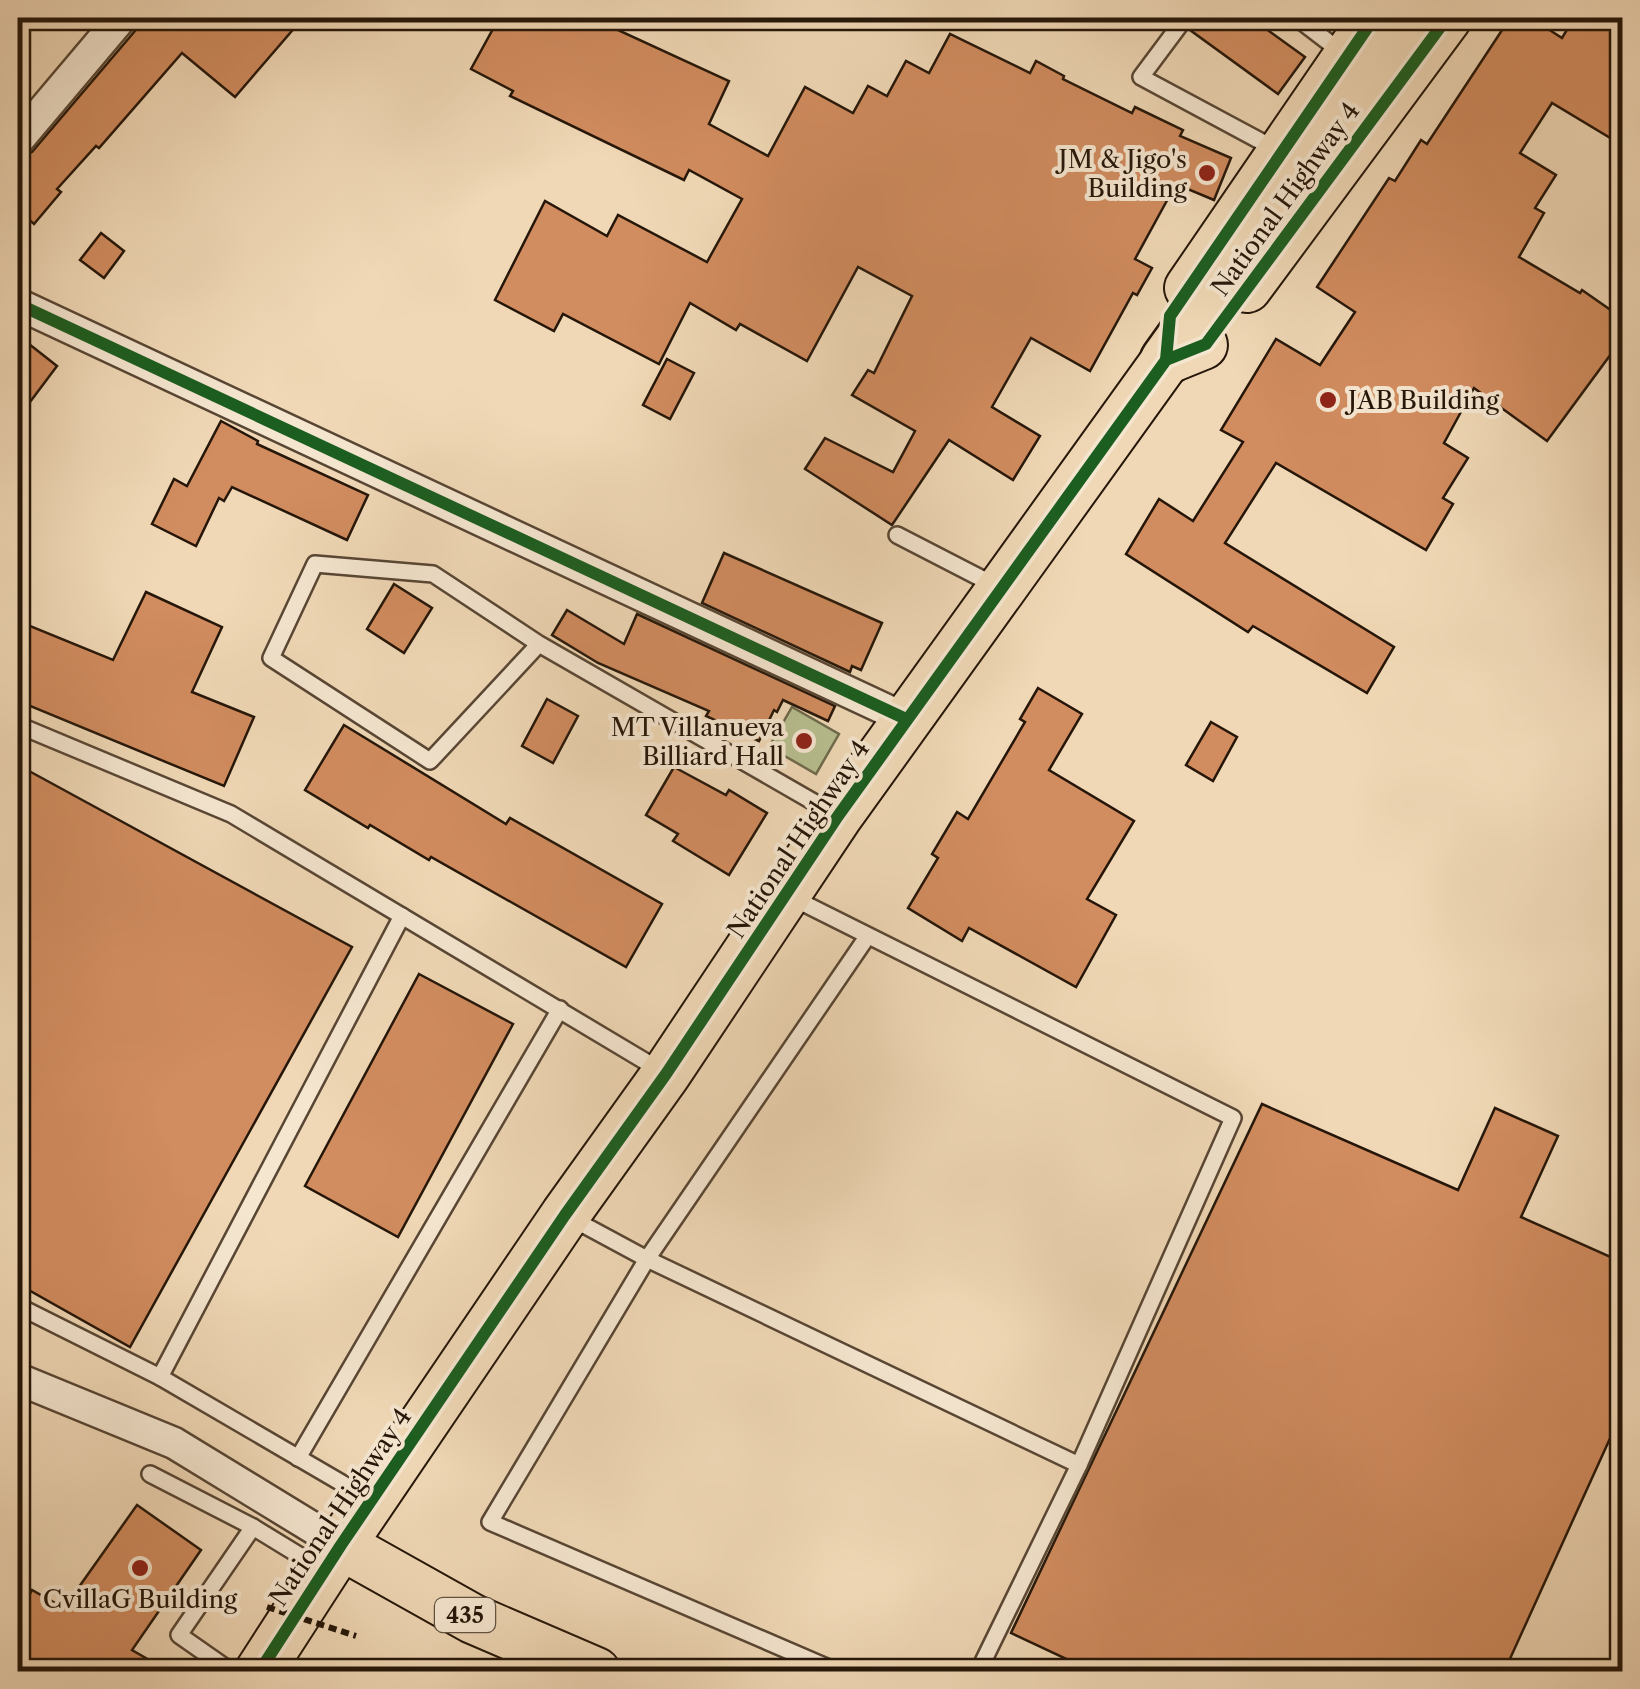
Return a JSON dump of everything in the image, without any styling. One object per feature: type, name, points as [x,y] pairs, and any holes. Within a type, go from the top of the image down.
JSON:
[{"type":"highway","points":[[1168,338],[1411,18]]},
{"type":"main road","name":"National Highway 4","points":[[259,1672],[332,1557],[666,1074],[838,816],[1003,590],[1168,338],[1282,152],[1374,18]]},
{"type":"main road","name":"National Highway 4","points":[[1168,338],[1206,344],[1447,18]]},
{"type":"main road","name":"435","points":[[332,1557],[596,1672]]},
{"type":"street","points":[[18,140],[121,18]]},
{"type":"street","points":[[18,304],[906,719]]},
{"type":"street","points":[[18,1379],[174,1443],[332,1557]]},
{"type":"lane","points":[[1185,18],[1141,77],[1282,152]]},
{"type":"lane","points":[[1298,18],[1348,56]]},
{"type":"lane","points":[[897,535],[1003,590]]},
{"type":"lane","points":[[539,644],[430,761],[271,658],[316,564],[434,574],[539,644],[838,816]]},
{"type":"lane","points":[[18,725],[231,814],[666,1074]]},
{"type":"lane","points":[[787,895],[1232,1118],[1078,1465],[978,1672]]},
{"type":"lane","points":[[160,1378],[402,916]]},
{"type":"lane","points":[[838,1672],[490,1522],[646,1259],[867,937]]},
{"type":"lane","points":[[298,1458],[560,1009]]},
{"type":"lane","points":[[565,1215],[646,1259],[1078,1465]]},
{"type":"lane","points":[[18,1306],[160,1378],[371,1500]]},
{"type":"lane","points":[[150,1474],[253,1527],[332,1557]]},
{"type":"lane","points":[[232,1672],[179,1635],[253,1527]]},
{"type":"path","points":[[266,1607],[356,1636]]},
{"type":"green space","name":"MT Villanueva Billiard Hall","points":[[792,707],[839,734],[816,774],[769,747]]},
{"type":"building","points":[[146,18],[303,18],[235,97],[182,53],[99,148],[96,146],[57,189],[61,192],[34,224],[18,210],[18,158],[32,152]]},
{"type":"building","points":[[499,18],[592,18],[729,81],[709,124],[768,156],[805,87],[853,113],[868,86],[887,96],[906,61],[929,73],[950,34],[1030,73],[1036,61],[1064,76],[1063,79],[1132,113],[1135,107],[1183,130],[1180,136],[1231,158],[1214,200],[1176,184],[1135,259],[1152,268],[1137,295],[1133,293],[1090,371],[1031,338],[992,407],[1040,436],[1013,480],[949,440],[892,525],[805,469],[825,438],[893,472],[915,431],[852,395],[868,370],[874,373],[912,296],[858,267],[807,361],[740,324],[736,330],[690,303],[659,364],[563,314],[554,331],[495,300],[545,201],[607,236],[618,215],[707,262],[742,199],[689,170],[684,180],[510,96],[513,91],[471,69]]},
{"type":"building","points":[[1196,18],[1251,18],[1305,57],[1278,94],[1190,30]]},
{"type":"building","points":[[1510,18],[1531,18],[1562,38],[1574,18],[1622,18],[1622,145],[1552,103],[1520,153],[1556,175],[1535,208],[1544,213],[1519,257],[1580,293],[1582,290],[1622,318],[1622,339],[1547,441],[1474,388],[1444,443],[1468,458],[1443,498],[1453,504],[1426,550],[1276,463],[1225,543],[1394,647],[1367,693],[1253,626],[1248,632],[1126,554],[1159,499],[1193,521],[1243,442],[1221,430],[1276,339],[1320,365],[1355,312],[1317,287],[1389,178],[1395,181],[1421,140],[1427,144]]},
{"type":"building","points":[[101,233],[124,251],[104,278],[80,260]]},
{"type":"building","points":[[29,344],[57,366],[18,418],[18,360]]},
{"type":"building","points":[[667,359],[694,373],[670,419],[643,405]]},
{"type":"building","points":[[221,421],[258,441],[257,444],[368,495],[347,540],[232,487],[224,501],[219,498],[196,546],[152,524],[174,479],[187,486]]},
{"type":"building","points":[[724,553],[882,623],[861,670],[852,666],[850,672],[702,603]]},
{"type":"building","points":[[394,584],[432,608],[404,653],[367,629]]},
{"type":"building","points":[[146,592],[222,627],[192,692],[254,717],[224,786],[18,701],[18,621],[113,660]]},
{"type":"building","points":[[567,610],[624,644],[637,614],[835,706],[828,721],[783,700],[759,741],[706,716],[709,711],[598,663],[552,635]]},
{"type":"building","points":[[1038,688],[1082,714],[1049,770],[1134,821],[1087,899],[1116,915],[1076,987],[969,928],[962,941],[908,908],[938,858],[932,854],[957,812],[968,819],[1025,722],[1020,719]]},
{"type":"building","points":[[547,699],[578,716],[553,763],[522,746]]},
{"type":"building","points":[[1211,722],[1237,737],[1213,781],[1186,765]]},
{"type":"building","points":[[344,725],[506,824],[510,818],[662,904],[626,967],[305,790]]},
{"type":"building","points":[[18,765],[352,947],[130,1347],[18,1284]]},
{"type":"building","points":[[674,767],[726,795],[729,790],[767,813],[729,875],[673,841],[678,834],[646,815]]},
{"type":"building","points":[[419,974],[513,1024],[398,1237],[305,1186]]},
{"type":"building","points":[[1262,1104],[1458,1190],[1495,1108],[1558,1136],[1521,1217],[1622,1262],[1622,1412],[1504,1672],[1094,1672],[1011,1633]]},
{"type":"building","points":[[137,1505],[201,1550],[132,1650],[170,1672],[18,1672],[18,1617],[32,1590],[64,1608]]},
{"type":"cycle path","points":[[1166,360],[1170,316],[1374,18]]},
{"type":"cycle path","points":[[259,1672],[341,1545],[565,1215],[666,1074],[838,816],[1166,360],[1206,344],[1447,18]]},
{"type":"cycle path","points":[[18,304],[906,719]]},
{"type":"place","name":"JM & Jigo's Building","points":[[1207,173]]},
{"type":"place","name":"JAB Building","points":[[1328,400]]},
{"type":"place","name":"MT Villanueva Billiard Hall","points":[[804,741]]},
{"type":"place","name":"CvillaG Building","points":[[140,1568]]}]
